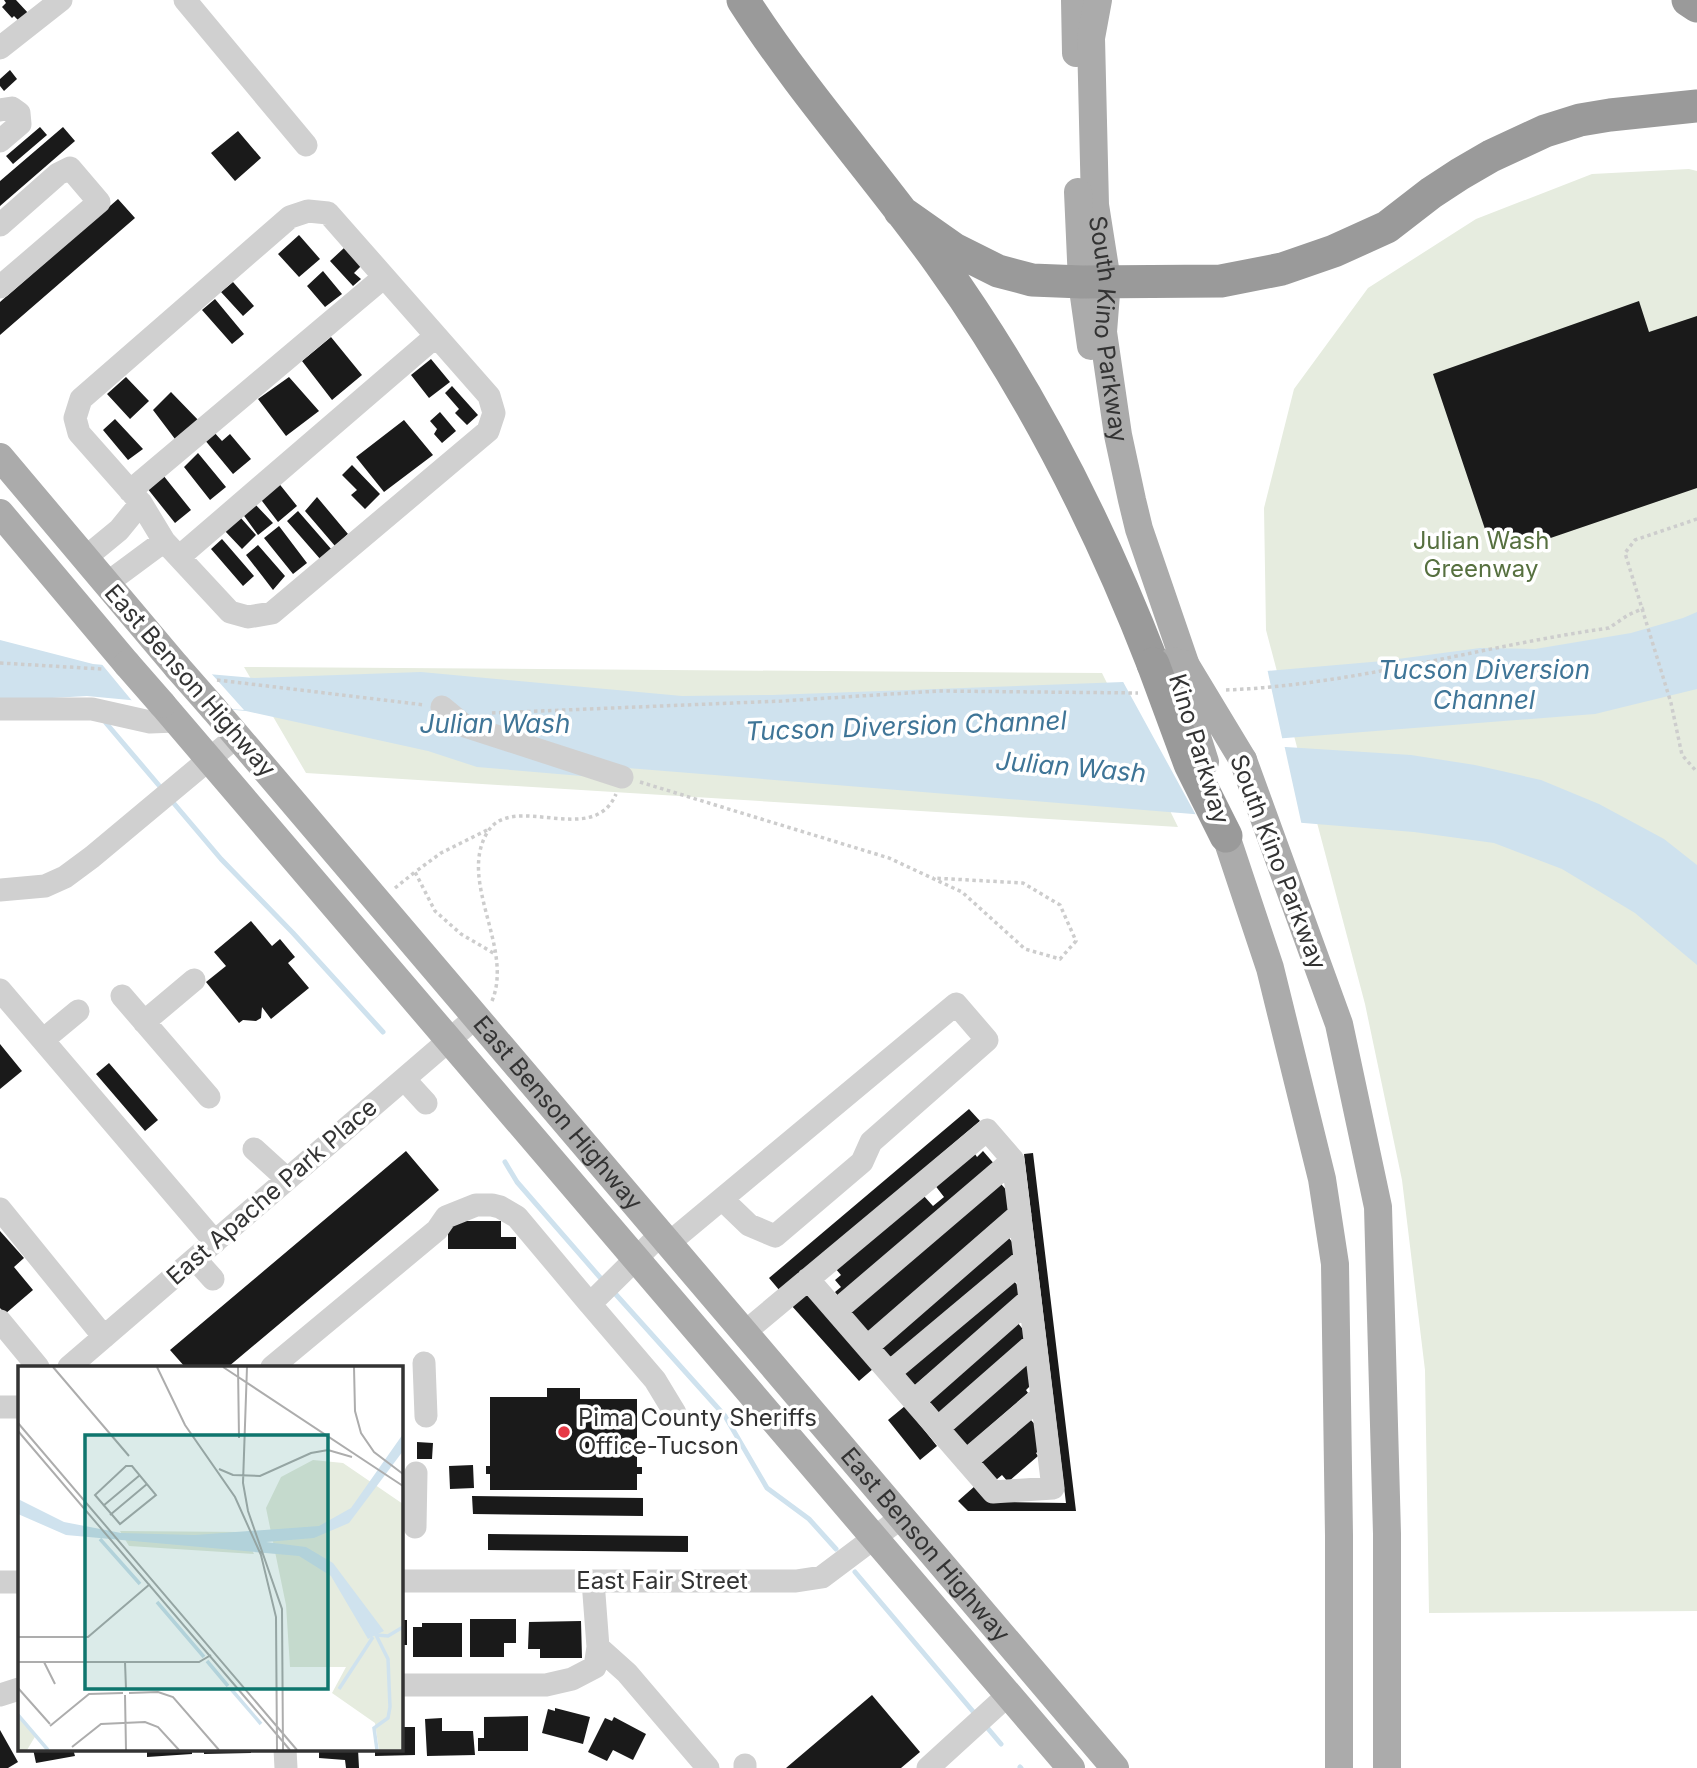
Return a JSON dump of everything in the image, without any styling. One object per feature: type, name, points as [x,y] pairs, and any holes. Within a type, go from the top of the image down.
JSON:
[{"type":"highway","points":[[743,0],[801,84],[939,262],[998,348],[1047,430],[1164,670],[1189,764],[1226,836]]},
{"type":"highway","points":[[1688,0],[1697,6]]},
{"type":"highway","points":[[900,211],[954,249],[998,271],[1032,280],[1221,281],[1282,269],[1334,251],[1387,227],[1431,192],[1460,174],[1545,131],[1600,117],[1697,106]]},
{"type":"main road","name":"South Kino Parkway","points":[[1075,0],[1079,219],[1095,282],[1118,435],[1139,529],[1164,670],[1243,760],[1339,1024],[1378,1207],[1387,1534],[1387,1768]]},
{"type":"main road","name":"South Kino Parkway","points":[[1095,282],[1091,38],[1098,0]]},
{"type":"main road","name":"East Benson Highway","points":[[0,457],[1115,1768]]},
{"type":"main road","name":"East Benson Highway","points":[[0,513],[121,667],[169,712],[1071,1768]]},
{"type":"main road","name":"South Kino Parkway","points":[[1226,836],[1270,968],[1322,1179],[1335,1264],[1339,1768]]},
{"type":"street","points":[[0,48],[61,0]]},
{"type":"street","points":[[185,0],[306,145]]},
{"type":"street","points":[[0,110],[12,107],[19,113],[20,124],[0,141]]},
{"type":"street","points":[[0,225],[58,174],[70,169],[99,201],[0,287]]},
{"type":"street","points":[[308,211],[328,212],[384,277],[489,396],[494,413],[488,431],[272,612],[247,617],[230,612],[172,549],[135,497],[79,433],[75,418],[81,399],[290,217],[308,211]]},
{"type":"street","points":[[85,558],[119,530],[135,497],[384,277]]},
{"type":"street","points":[[106,584],[172,549],[436,336]]},
{"type":"street","points":[[442,707],[465,726],[622,777]]},
{"type":"street","points":[[0,709],[92,709],[150,722],[169,712]]},
{"type":"street","points":[[0,890],[45,886],[65,877],[237,736]]},
{"type":"street","points":[[144,1022],[194,980]]},
{"type":"street","points":[[0,990],[215,1241]]},
{"type":"street","points":[[122,996],[209,1097]]},
{"type":"street","points":[[602,1292],[637,1260],[722,1199],[956,1004],[987,1041],[871,1143],[862,1162],[775,1236],[749,1225],[722,1199]]},
{"type":"street","points":[[43,1040],[78,1011]]},
{"type":"street","name":"East Apache Park Place","points":[[70,1366],[477,1017]]},
{"type":"street","points":[[404,1079],[426,1103]]},
{"type":"street","points":[[745,1332],[808,1279],[987,1130],[1013,1160],[1053,1488],[993,1492],[808,1279]]},
{"type":"street","points":[[254,1149],[287,1179]]},
{"type":"street","points":[[836,1311],[1013,1160]]},
{"type":"street","points":[[273,1366],[437,1230],[446,1217],[476,1205],[492,1205],[517,1217],[602,1292],[675,1413]]},
{"type":"street","points":[[0,1209],[104,1337]]},
{"type":"street","points":[[867,1346],[1020,1214]]},
{"type":"street","points":[[195,1259],[213,1279]]},
{"type":"street","points":[[890,1372],[1025,1259]]},
{"type":"street","points":[[914,1401],[1030,1299]]},
{"type":"street","points":[[0,1321],[37,1366]]},
{"type":"street","points":[[938,1428],[1035,1343]]},
{"type":"street","points":[[424,1363],[426,1416]]},
{"type":"street","points":[[966,1461],[1042,1396]]},
{"type":"street","points":[[0,1408],[18,1408]]},
{"type":"street","points":[[415,1527],[416,1473]]},
{"type":"street","name":"East Fair Street","points":[[402,1581],[796,1581],[822,1577],[902,1517]]},
{"type":"street","points":[[402,1685],[546,1685],[572,1679],[595,1667],[598,1647],[593,1581]]},
{"type":"street","points":[[0,1582],[18,1582]]},
{"type":"street","points":[[598,1647],[627,1673],[708,1768]]},
{"type":"street","points":[[0,1695],[18,1689]]},
{"type":"street","points":[[928,1768],[1008,1695]]},
{"type":"street","points":[[285,1750],[286,1768]]},
{"type":"path","points":[[1697,519],[1635,540],[1625,553],[1671,703],[1682,755],[1697,772]]},
{"type":"path","points":[[1216,691],[1292,685],[1609,628],[1644,608]]},
{"type":"path","points":[[0,663],[121,667]]},
{"type":"path","points":[[481,712],[782,701],[939,691],[1164,670]]},
{"type":"path","points":[[210,679],[442,707]]},
{"type":"path","points":[[495,954],[461,934],[435,911],[415,872],[440,853],[488,830],[501,820],[518,817],[595,817],[612,801],[622,777],[889,858],[962,892],[1025,948],[1060,959],[1076,941],[1060,905],[1023,883],[933,878]]},
{"type":"path","points":[[477,1017],[491,1006],[495,996],[495,954],[478,862],[481,844],[488,830]]},
{"type":"green space","name":"Julian Wash Greenway","points":[[1689,169],[1697,171],[1697,1611],[1429,1613],[1425,1370],[1402,1180],[1365,1004],[1266,630],[1264,508],[1294,389],[1368,288],[1476,219],[1592,174]]},
{"type":"green space","points":[[244,667],[1102,673],[1178,827],[306,773]]},
{"type":"water","name":"Julian Wash","points":[[1697,612],[1697,689],[1595,714],[1221,743],[1411,755],[1475,765],[1541,780],[1599,804],[1664,839],[1697,865],[1697,965],[1635,913],[1562,869],[1494,843],[1414,832],[615,767],[605,778],[477,767],[428,751],[246,711],[87,696],[0,701],[0,640],[93,664],[254,678],[421,672],[682,696],[772,695],[1150,681],[1383,661],[1480,648],[1535,649],[1631,633]]},
{"type":"pier","points":[[100,662],[209,671],[244,710],[133,702]]},
{"type":"pier","points":[[1267,668],[1283,742],[1264,743],[1284,744],[1302,826],[1197,817],[1121,678]]},
{"type":"building","points":[[4,0],[16,0],[29,14],[20,22],[14,16],[12,18],[2,7],[6,3]]},
{"type":"building","points":[[10,70],[17,79],[4,91],[0,86],[0,79]]},
{"type":"building","points":[[40,127],[47,135],[13,164],[6,156]]},
{"type":"building","points":[[63,127],[75,141],[0,206],[0,181]]},
{"type":"building","points":[[238,131],[261,158],[235,181],[211,153]]},
{"type":"building","points":[[118,199],[135,218],[0,335],[0,302]]},
{"type":"building","points":[[299,235],[320,259],[299,277],[278,254]]},
{"type":"building","points":[[344,248],[361,266],[354,273],[361,279],[353,286],[330,261]]},
{"type":"building","points":[[323,271],[342,294],[325,307],[307,286]]},
{"type":"building","points":[[233,282],[254,306],[243,316],[221,292]]},
{"type":"building","points":[[215,299],[244,334],[232,344],[202,310]]},
{"type":"building","points":[[1639,301],[1649,332],[1697,316],[1697,488],[1533,544],[1529,533],[1490,544],[1433,374]]},
{"type":"building","points":[[331,337],[362,375],[332,400],[302,361]]},
{"type":"building","points":[[431,359],[450,382],[429,398],[411,375]]},
{"type":"building","points":[[126,377],[149,401],[130,419],[107,394]]},
{"type":"building","points":[[289,377],[319,411],[286,436],[258,399]]},
{"type":"building","points":[[452,386],[478,415],[467,425],[455,413],[459,409],[445,393]]},
{"type":"building","points":[[171,392],[201,423],[178,443],[153,410]]},
{"type":"building","points":[[440,412],[456,431],[442,443],[434,434],[437,429],[430,421]]},
{"type":"building","points":[[115,419],[143,449],[128,460],[103,430]]},
{"type":"building","points":[[404,420],[433,455],[384,492],[356,457]]},
{"type":"building","points":[[213,431],[222,441],[230,434],[251,459],[233,474],[204,439]]},
{"type":"building","points":[[198,453],[226,487],[210,500],[184,467]]},
{"type":"building","points":[[352,465],[380,494],[365,509],[351,495],[357,490],[342,475]]},
{"type":"building","points":[[163,475],[191,510],[175,523],[147,488]]},
{"type":"building","points":[[277,481],[297,506],[278,522],[259,497]]},
{"type":"building","points":[[317,497],[348,534],[335,546],[305,511]]},
{"type":"building","points":[[253,502],[273,523],[258,535],[242,513]]},
{"type":"building","points":[[298,511],[332,550],[321,560],[287,521]]},
{"type":"building","points":[[240,517],[256,535],[242,549],[224,530]]},
{"type":"building","points":[[279,526],[307,563],[293,574],[264,538]]},
{"type":"building","points":[[222,539],[254,576],[243,586],[211,549]]},
{"type":"building","points":[[258,545],[285,576],[273,590],[246,555]]},
{"type":"building","points":[[251,921],[272,946],[280,939],[295,957],[288,963],[309,988],[271,1019],[262,1007],[261,1018],[239,1023],[206,982],[226,966],[214,952]]},
{"type":"building","points":[[0,1044],[22,1071],[0,1089]]},
{"type":"building","points":[[109,1063],[158,1120],[145,1131],[96,1074]]},
{"type":"building","points":[[969,1109],[980,1121],[780,1291],[769,1278]]},
{"type":"building","points":[[406,1151],[439,1190],[229,1366],[184,1366],[170,1350]]},
{"type":"building","points":[[983,1151],[996,1166],[839,1297],[835,1292],[841,1287],[835,1280],[841,1275],[835,1268],[923,1195],[933,1206],[944,1197],[934,1184]]},
{"type":"building","points":[[1033,1153],[1076,1511],[968,1511],[958,1501],[975,1486],[993,1502],[1066,1503],[1024,1154]]},
{"type":"building","points":[[1001,1184],[1010,1194],[1011,1210],[868,1333],[850,1312]]},
{"type":"building","points":[[448,1221],[501,1221],[501,1237],[516,1237],[516,1249],[448,1249]]},
{"type":"building","points":[[0,1231],[24,1258],[14,1267],[33,1290],[5,1314],[0,1308]]},
{"type":"building","points":[[1009,1238],[1016,1247],[1016,1253],[890,1359],[880,1347]]},
{"type":"building","points":[[1013,1280],[1021,1289],[1018,1294],[1020,1295],[914,1386],[903,1373]]},
{"type":"building","points":[[807,1292],[874,1368],[859,1381],[791,1305]]},
{"type":"building","points":[[1017,1322],[1026,1333],[1023,1336],[1025,1338],[939,1413],[928,1400]]},
{"type":"building","points":[[1025,1363],[1032,1371],[1031,1385],[1026,1390],[1028,1393],[967,1446],[951,1428]]},
{"type":"building","name":"Pima County Sheriffs Office-Tucson","points":[[547,1388],[580,1388],[580,1399],[637,1399],[637,1467],[642,1467],[642,1474],[637,1474],[637,1490],[490,1490],[490,1474],[486,1474],[486,1466],[490,1466],[490,1397],[547,1397]]},
{"type":"building","points":[[905,1406],[937,1446],[920,1460],[888,1420]]},
{"type":"building","points":[[1030,1419],[1040,1430],[1040,1450],[1036,1453],[1038,1456],[1008,1482],[1002,1475],[996,1480],[981,1462]]},
{"type":"building","points":[[417,1442],[433,1443],[432,1459],[417,1459]]},
{"type":"building","points":[[473,1465],[474,1488],[450,1489],[449,1466]]},
{"type":"building","points":[[472,1496],[643,1498],[643,1516],[473,1514]]},
{"type":"building","points":[[488,1534],[688,1536],[688,1552],[488,1550]]},
{"type":"building","points":[[470,1619],[516,1619],[516,1643],[504,1643],[504,1657],[470,1657]]},
{"type":"building","points":[[402,1620],[407,1620],[407,1645],[402,1645]]},
{"type":"building","points":[[581,1621],[582,1658],[540,1658],[540,1649],[528,1649],[529,1622]]},
{"type":"building","points":[[422,1623],[462,1623],[462,1657],[413,1657],[413,1627],[422,1627]]},
{"type":"building","points":[[872,1695],[920,1752],[901,1768],[786,1768]]},
{"type":"building","points":[[555,1708],[590,1717],[583,1744],[542,1733],[548,1709],[555,1711]]},
{"type":"building","points":[[528,1716],[528,1751],[478,1751],[478,1738],[484,1738],[484,1717]]},
{"type":"building","points":[[614,1717],[646,1734],[633,1760],[613,1750],[607,1761],[588,1752],[605,1718],[612,1721]]},
{"type":"building","points":[[442,1718],[442,1731],[473,1731],[475,1755],[427,1756],[425,1719]]},
{"type":"building","points":[[402,1727],[415,1727],[415,1755],[375,1756],[375,1750],[402,1750]]},
{"type":"building","points":[[0,1730],[18,1762],[8,1768],[0,1768]]},
{"type":"building","points":[[33,1750],[73,1750],[75,1756],[36,1763]]},
{"type":"building","points":[[147,1750],[192,1750],[192,1754],[147,1757]]},
{"type":"building","points":[[204,1750],[251,1750],[251,1753],[204,1754]]},
{"type":"building","points":[[319,1750],[358,1750],[359,1768],[346,1768],[345,1760],[319,1758]]},
{"type":"waterway","points":[[106,723],[162,789]]},
{"type":"waterway","points":[[171,800],[221,859],[383,1032]]},
{"type":"waterway","points":[[505,1162],[517,1182],[604,1282]]},
{"type":"waterway","points":[[611,1289],[725,1416],[767,1488],[809,1519],[836,1549]]},
{"type":"waterway","points":[[855,1572],[976,1715]]},
{"type":"waterway","points":[[985,1725],[1001,1744]]},
{"type":"place","name":"Pima County Sheriffs Office-Tucson","points":[[564,1432]]},
{"type":"water label","name":"Tucson Diversion Channel","points":[[1484,685]]},
{"type":"water label","name":"Tucson Diversion Channel","points":[[906,726]]}]
